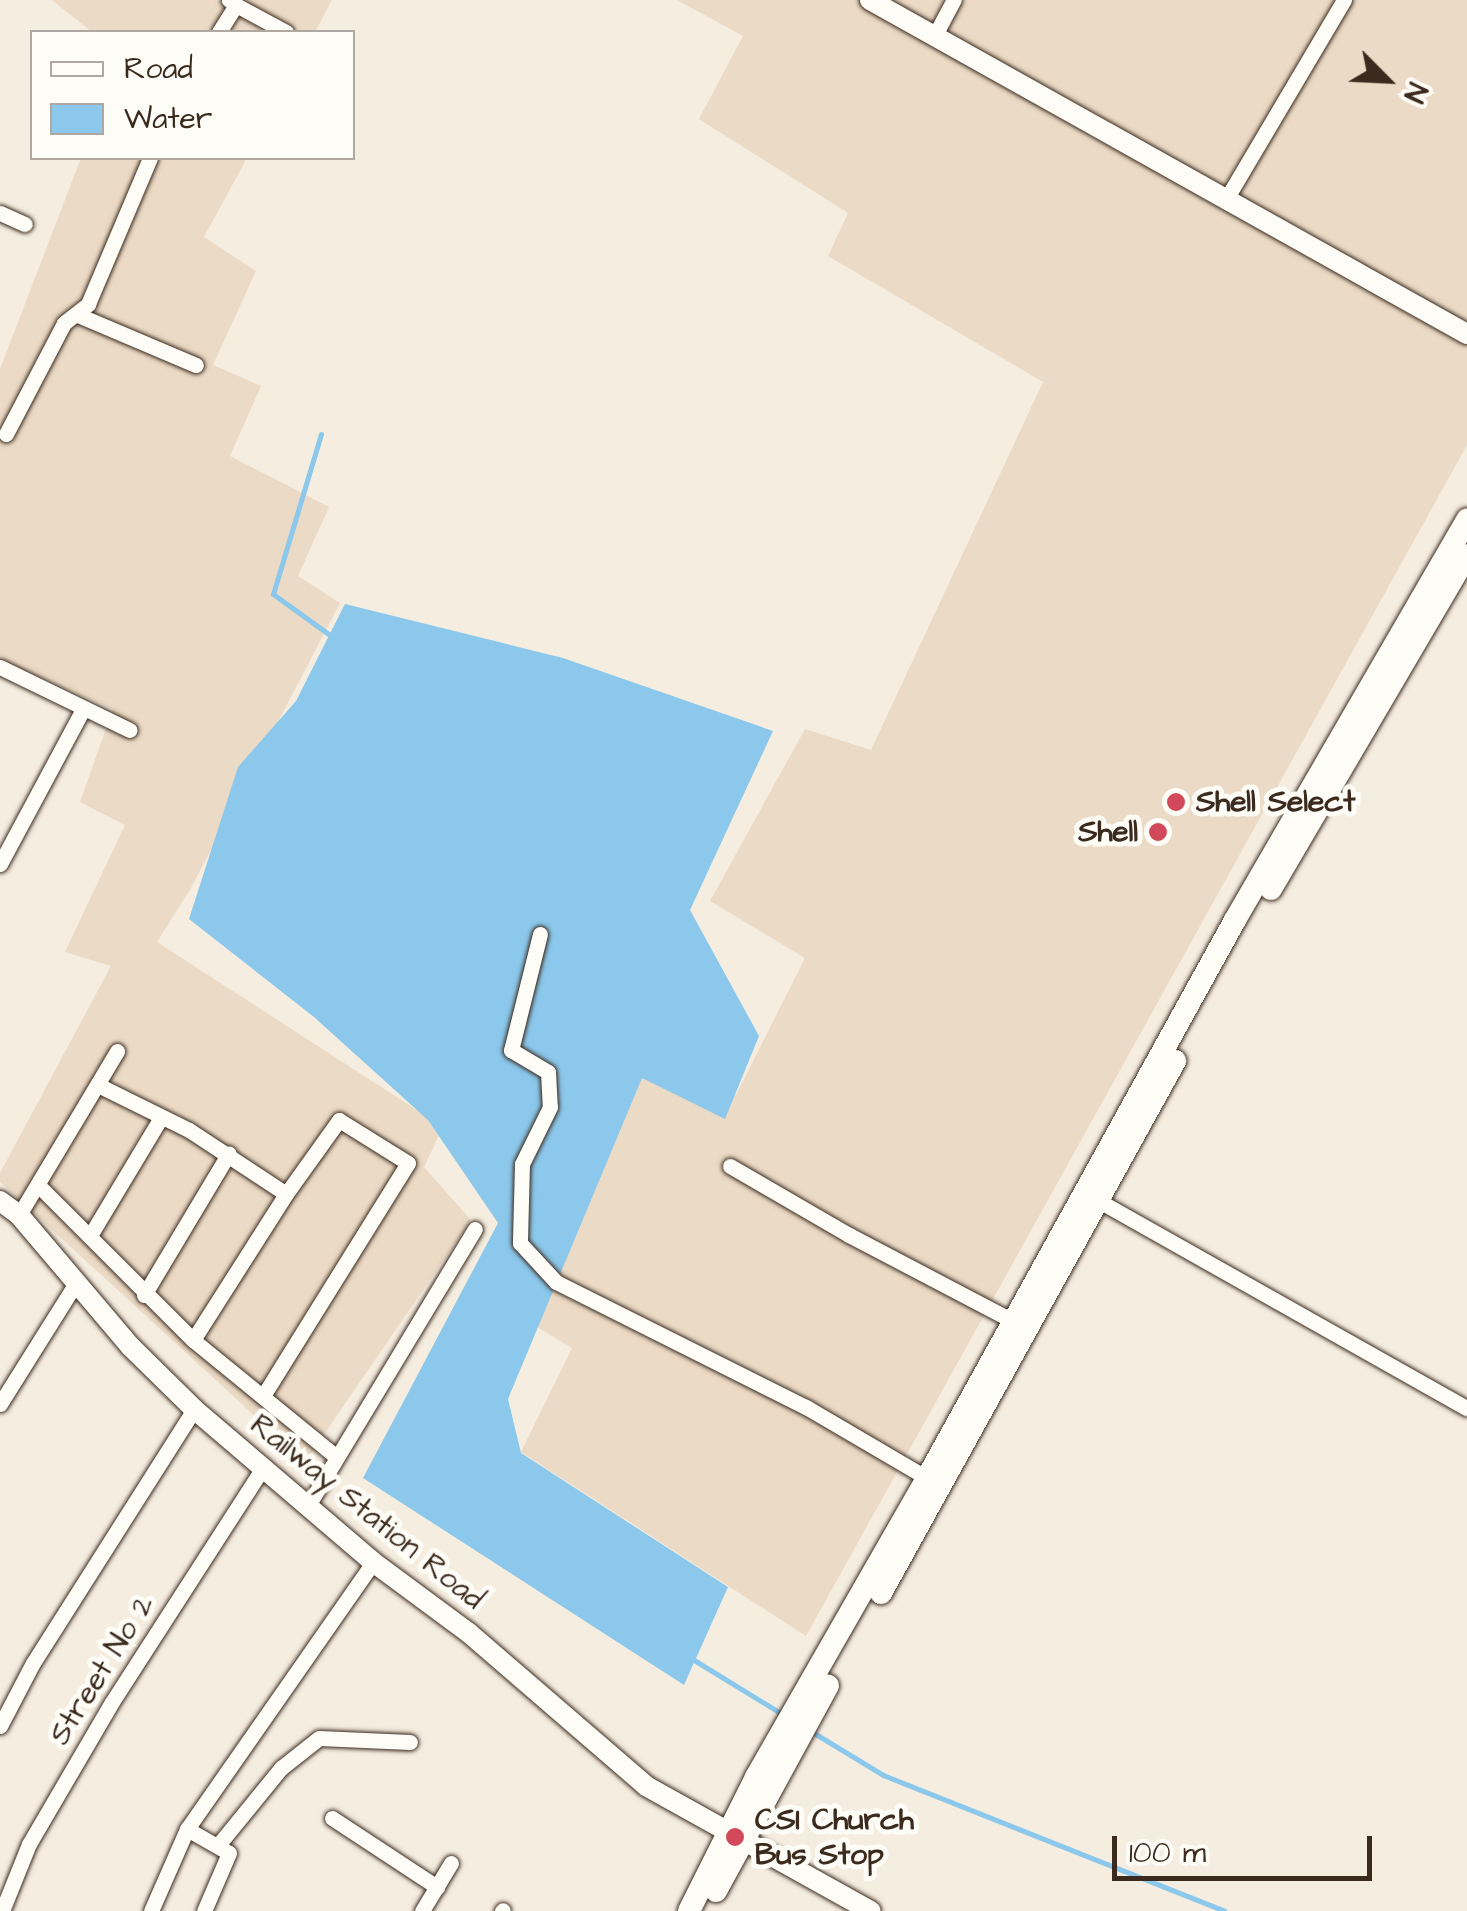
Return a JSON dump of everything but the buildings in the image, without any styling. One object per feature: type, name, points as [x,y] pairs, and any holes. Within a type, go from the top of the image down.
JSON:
[{"type":"main road","points":[[818,1688],[1014,1321],[1092,1197],[1235,920],[1467,520]]},
{"type":"main road","points":[[688,1911],[735,1838],[1092,1197],[1467,554]]},
{"type":"main road","points":[[705,1911],[735,1838]]},
{"type":"street","points":[[870,0],[1467,334]]},
{"type":"street","points":[[935,34],[954,0]]},
{"type":"street","points":[[1226,201],[1344,0]]},
{"type":"street","points":[[220,30],[233,3],[282,30]]},
{"type":"street","points":[[6,434],[64,322],[78,316],[88,304],[149,160]]},
{"type":"street","points":[[0,213],[25,224]]},
{"type":"street","points":[[78,316],[196,365]]},
{"type":"street","points":[[0,666],[130,730]]},
{"type":"street","points":[[0,864],[83,709]]},
{"type":"street","points":[[540,934],[512,1050],[548,1072],[550,1107],[522,1164],[520,1243],[556,1282],[806,1407],[928,1478]]},
{"type":"street","points":[[19,1215],[117,1051]]},
{"type":"street","points":[[98,1085],[229,1154],[286,1194]]},
{"type":"street","points":[[91,1234],[160,1119]]},
{"type":"street","points":[[193,1340],[286,1194],[339,1120],[408,1163],[263,1396]]},
{"type":"street","points":[[144,1295],[229,1154]]},
{"type":"street","points":[[730,1166],[849,1236],[1014,1321]]},
{"type":"street","points":[[38,1184],[91,1234],[144,1295],[193,1340],[335,1456]]},
{"type":"street","points":[[1092,1197],[1467,1408]]},
{"type":"street","name":"Railway Station Road","points":[[0,1201],[19,1215],[130,1346],[194,1409],[373,1562],[469,1633],[646,1786],[870,1911]]},
{"type":"street","points":[[309,1504],[474,1229]]},
{"type":"street","points":[[0,1404],[76,1282]]},
{"type":"street","points":[[1,1722],[33,1662],[194,1409]]},
{"type":"street","name":"Street No 2","points":[[2,1907],[38,1828],[264,1466]]},
{"type":"street","points":[[150,1911],[187,1828],[373,1562]]},
{"type":"street","points":[[219,1844],[280,1768],[319,1738],[410,1742]]},
{"type":"street","points":[[332,1818],[436,1886]]},
{"type":"street","points":[[187,1828],[219,1844],[229,1857],[204,1911]]},
{"type":"street","points":[[422,1911],[450,1863]]},
{"type":"shaded area","points":[[52,0],[332,0],[316,30],[90,30]]},
{"type":"shaded area","points":[[677,0],[1467,0],[1467,445],[806,1636],[521,1452],[572,1348],[504,1307],[651,1048],[736,1095],[805,958],[710,901],[805,729],[871,750],[1043,382],[828,256],[848,213],[699,119],[743,36]]},
{"type":"shaded area","points":[[80,160],[246,160],[204,237],[256,271],[213,365],[261,386],[230,456],[329,507],[298,576],[340,603],[191,888],[157,942],[443,1127],[424,1167],[471,1220],[305,1462],[0,1182],[0,1173],[111,966],[65,952],[125,825],[80,802],[113,709],[0,660],[0,369]]},
{"type":"water","points":[[345,604],[563,658],[773,731],[690,910],[759,1036],[725,1119],[642,1078],[508,1399],[521,1453],[728,1587],[684,1685],[363,1478],[498,1223],[428,1120],[314,1017],[189,919],[238,767],[296,701]]},
{"type":"waterway","points":[[321,434],[273,594],[334,638]]},
{"type":"waterway","points":[[689,1657],[782,1714]]},
{"type":"waterway","points":[[809,1730],[883,1775],[1224,1911]]},
{"type":"place","name":"Shell Select","points":[[1176,802]]},
{"type":"place","name":"Shell","points":[[1158,832]]},
{"type":"place","name":"CSI Church Bus Stop","points":[[735,1837]]}]
